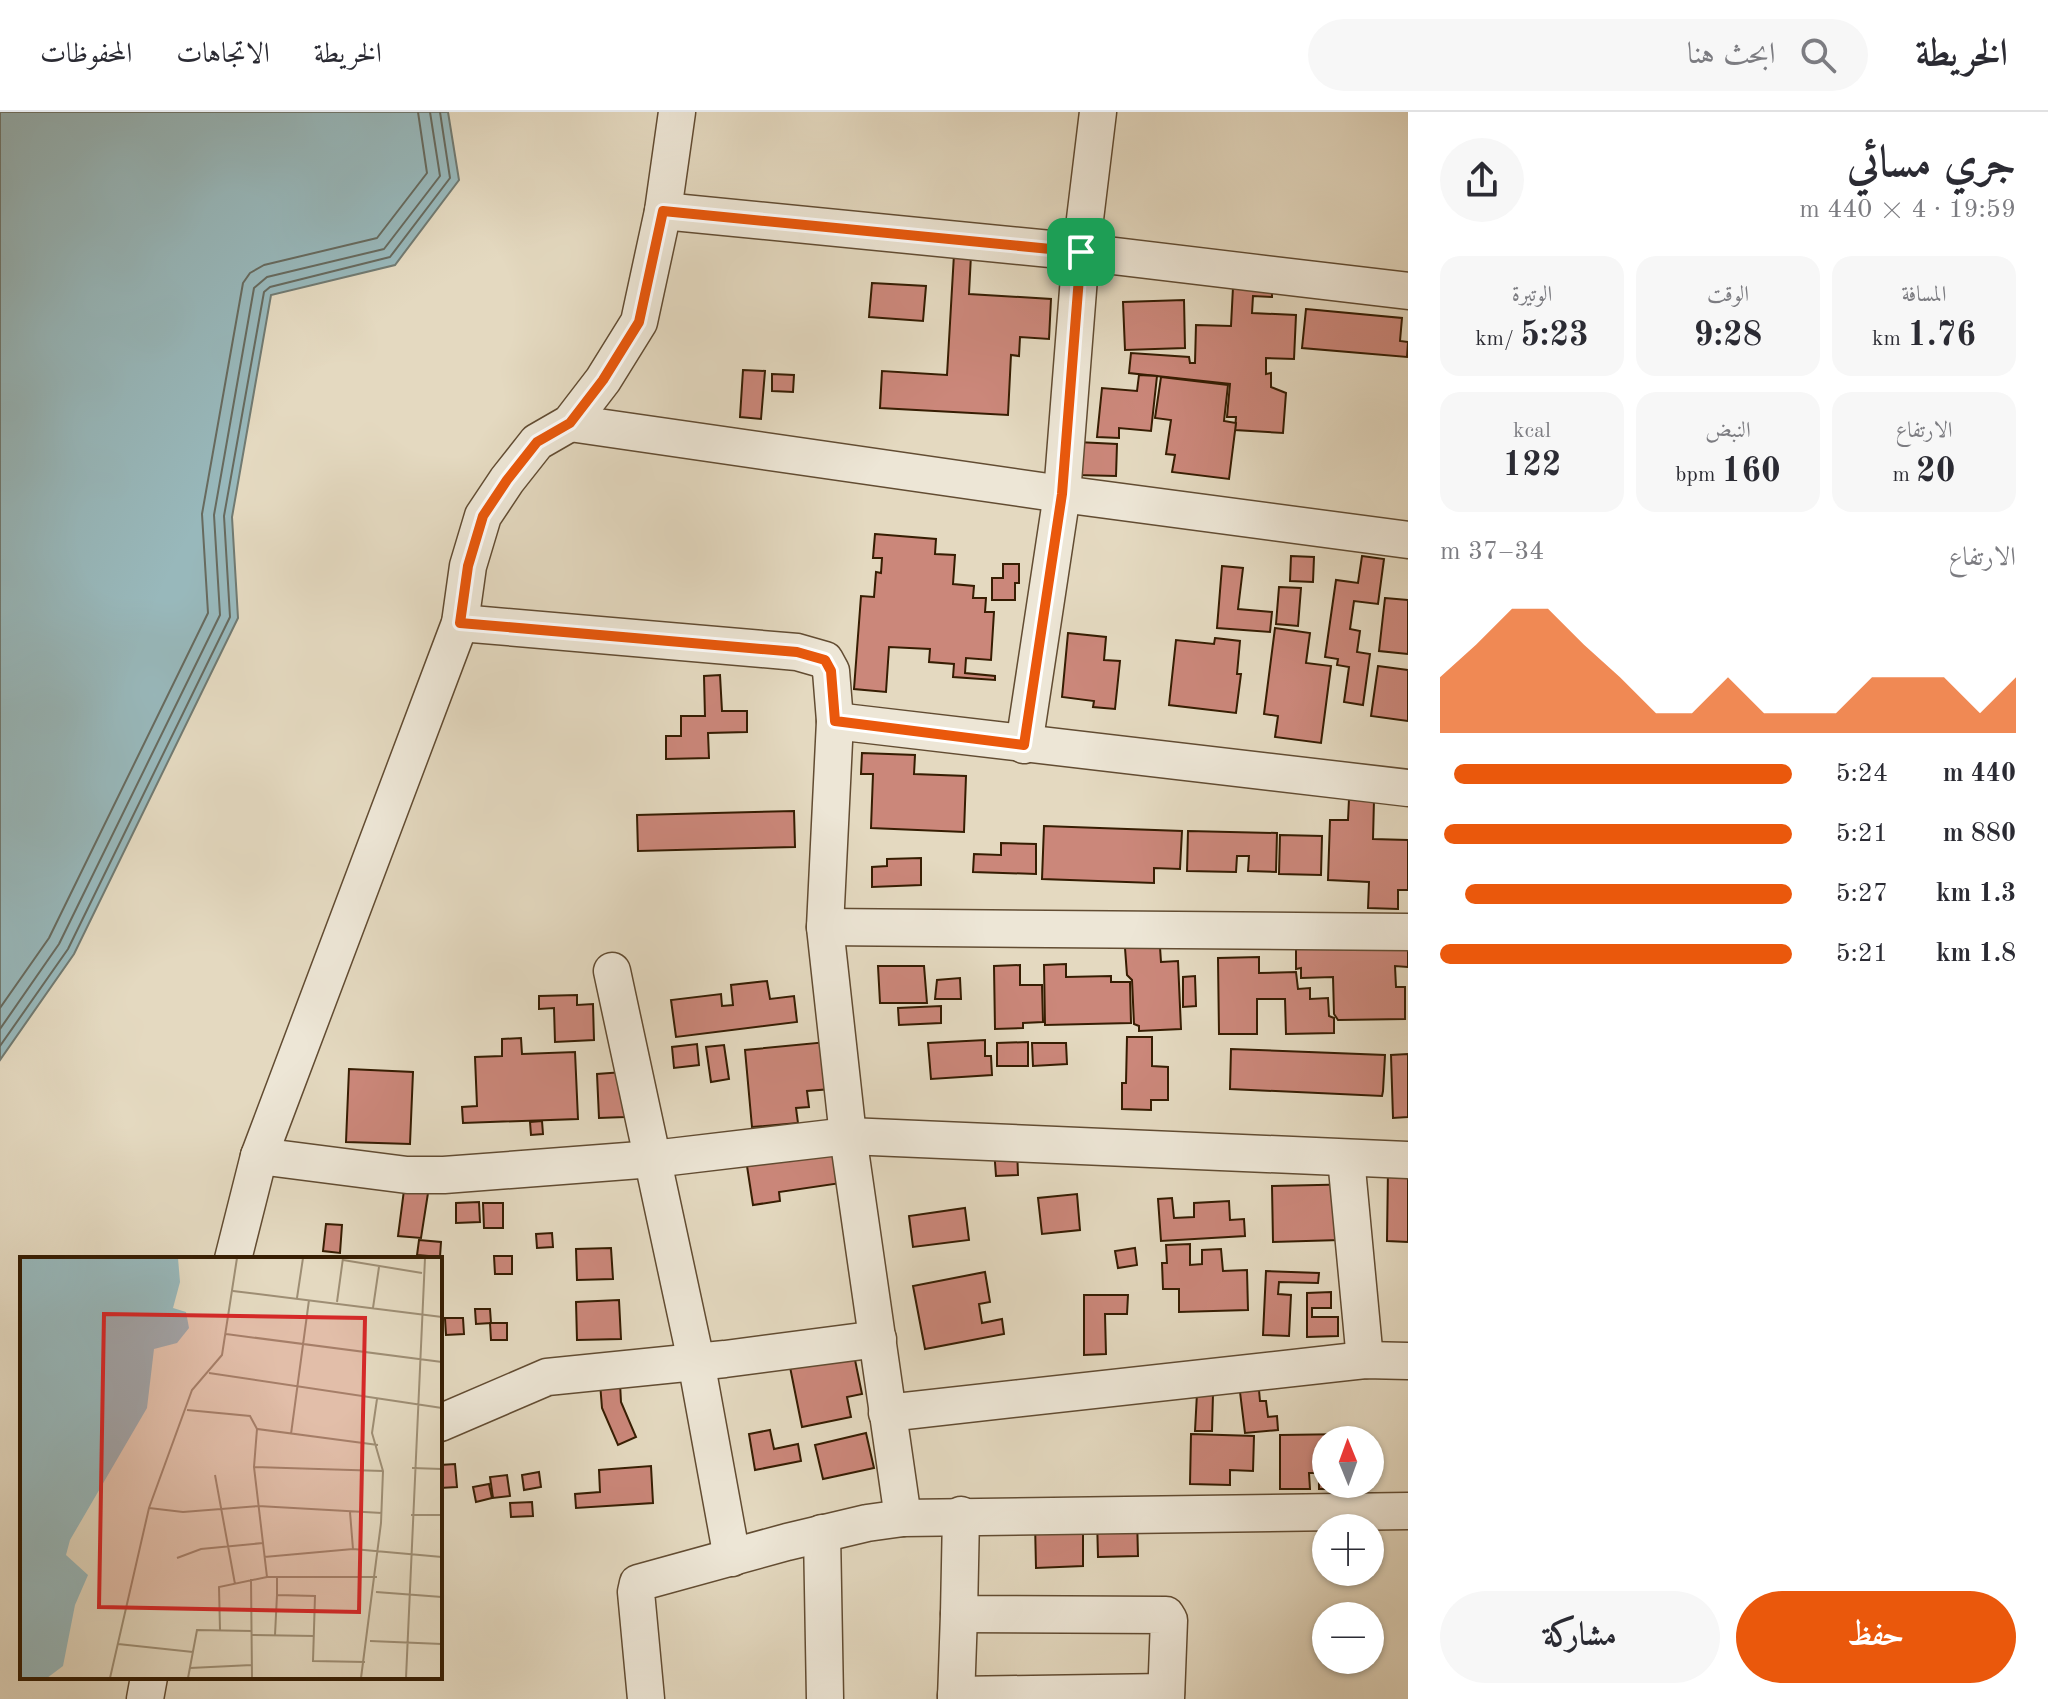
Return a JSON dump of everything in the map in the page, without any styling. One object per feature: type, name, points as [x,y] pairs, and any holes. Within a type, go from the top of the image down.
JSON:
[{"type":"street","points":[[234,1257],[259,1156],[460,623],[468,566],[483,516],[537,442],[570,423],[603,380],[639,322],[663,211],[677,112]]},
{"type":"street","points":[[1024,745],[1062,494],[1081,252],[1098,112]]},
{"type":"street","points":[[663,211],[1081,252],[1408,291]]},
{"type":"street","points":[[570,423],[1408,540]]},
{"type":"street","points":[[460,623],[797,652],[825,660],[831,671],[835,721],[825,927],[848,1136],[903,1518]]},
{"type":"street","points":[[835,721],[1408,788]]},
{"type":"street","points":[[825,927],[1408,932]]},
{"type":"street","points":[[612,971],[696,1361],[732,1558]]},
{"type":"street","points":[[259,1156],[407,1175],[444,1175],[653,1159],[848,1136],[1408,1160]]},
{"type":"street","points":[[1346,1158],[1365,1360]]},
{"type":"street","points":[[442,1422],[543,1378],[878,1339]]},
{"type":"street","points":[[887,1413],[1365,1360],[1408,1361]]},
{"type":"street","points":[[646,1699],[636,1585],[646,1579],[822,1533],[903,1518],[961,1515],[1408,1511]]},
{"type":"street","points":[[959,1614],[1166,1615],[1169,1620],[1166,1696],[956,1697],[961,1515]]},
{"type":"street","points":[[822,1533],[825,1699]]},
{"type":"street","points":[[145,1699],[149,1679]]},
{"type":"water","points":[[0,112],[448,112],[459,180],[395,265],[271,295],[232,517],[238,618],[74,954],[0,1060]]},
{"type":"building","points":[[954,254],[971,255],[969,294],[1051,299],[1049,339],[1020,337],[1019,356],[1011,355],[1008,415],[880,408],[882,371],[947,375]]},
{"type":"building","points":[[872,283],[926,286],[923,321],[869,317]]},
{"type":"building","points":[[1233,287],[1272,289],[1272,297],[1253,296],[1252,313],[1296,315],[1294,359],[1266,358],[1266,374],[1271,373],[1271,387],[1286,393],[1283,433],[1235,430],[1236,417],[1227,417],[1230,384],[1129,373],[1131,353],[1189,357],[1190,363],[1195,363],[1196,325],[1231,326]]},
{"type":"building","points":[[1184,300],[1185,348],[1125,350],[1123,302]]},
{"type":"building","points":[[1306,309],[1402,318],[1400,341],[1408,342],[1407,357],[1302,348]]},
{"type":"building","points":[[743,370],[765,371],[761,419],[740,417]]},
{"type":"building","points":[[772,374],[794,375],[793,392],[772,391]]},
{"type":"building","points":[[1139,375],[1157,376],[1151,431],[1119,428],[1119,438],[1097,437],[1102,388],[1137,391]]},
{"type":"building","points":[[1161,377],[1228,385],[1224,421],[1236,423],[1229,479],[1172,472],[1175,455],[1166,454],[1171,420],[1155,418]]},
{"type":"building","points":[[1077,442],[1117,444],[1116,476],[1077,475]]},
{"type":"building","points":[[875,534],[936,539],[935,554],[955,555],[953,584],[974,586],[973,598],[986,598],[985,612],[994,612],[991,660],[966,658],[965,673],[995,676],[995,680],[953,677],[954,664],[929,662],[930,649],[889,647],[886,692],[854,689],[861,596],[874,597],[876,572],[881,573],[882,558],[873,558]]},
{"type":"building","points":[[1291,556],[1314,557],[1313,582],[1290,581]]},
{"type":"building","points":[[1362,556],[1384,559],[1378,604],[1354,601],[1350,629],[1360,631],[1357,652],[1370,654],[1363,705],[1344,702],[1349,667],[1337,665],[1338,659],[1325,657],[1336,580],[1358,583]]},
{"type":"building","points":[[1003,564],[1019,564],[1015,600],[992,600],[992,578],[1003,578]]},
{"type":"building","points":[[1222,566],[1243,568],[1238,609],[1272,612],[1270,632],[1217,628]]},
{"type":"building","points":[[1279,587],[1301,588],[1298,626],[1276,624]]},
{"type":"building","points":[[1385,598],[1408,600],[1408,654],[1379,651]]},
{"type":"building","points":[[1275,628],[1310,633],[1306,663],[1331,666],[1321,743],[1275,737],[1278,716],[1264,714]]},
{"type":"building","points":[[1068,633],[1106,637],[1104,660],[1120,661],[1115,709],[1093,707],[1094,701],[1062,697]]},
{"type":"building","points":[[1215,638],[1240,641],[1237,674],[1241,674],[1236,713],[1169,705],[1176,640],[1214,644]]},
{"type":"building","points":[[1378,666],[1408,670],[1408,721],[1371,716]]},
{"type":"building","points":[[720,675],[722,711],[747,711],[747,732],[708,733],[709,758],[666,759],[666,736],[681,736],[681,716],[705,716],[704,676]]},
{"type":"building","points":[[862,753],[915,755],[914,774],[966,776],[964,832],[871,828],[873,774],[861,774]]},
{"type":"building","points":[[1349,799],[1374,800],[1373,839],[1408,840],[1408,890],[1398,890],[1398,909],[1368,908],[1369,882],[1328,880],[1330,820],[1348,820]]},
{"type":"building","points":[[794,811],[795,847],[638,851],[637,815]]},
{"type":"building","points":[[1044,826],[1182,831],[1180,869],[1154,868],[1154,883],[1042,879]]},
{"type":"building","points":[[1188,831],[1277,833],[1276,872],[1248,871],[1249,856],[1237,856],[1236,872],[1187,871]]},
{"type":"building","points":[[1280,835],[1322,836],[1321,875],[1279,874]]},
{"type":"building","points":[[1001,843],[1036,844],[1036,874],[973,872],[974,854],[1001,855]]},
{"type":"building","points":[[921,858],[921,885],[872,887],[872,867],[887,866],[887,859]]},
{"type":"building","points":[[1408,942],[1408,967],[1395,966],[1396,987],[1405,987],[1405,1019],[1338,1020],[1334,1014],[1333,977],[1301,978],[1301,968],[1296,969],[1296,944]]},
{"type":"building","points":[[1160,947],[1161,962],[1178,961],[1181,1029],[1139,1031],[1139,1026],[1134,1024],[1132,980],[1127,975],[1125,948]]},
{"type":"building","points":[[1259,957],[1259,973],[1296,972],[1298,989],[1310,988],[1310,999],[1328,998],[1329,1016],[1334,1018],[1334,1033],[1286,1034],[1285,999],[1257,999],[1257,1034],[1219,1034],[1218,958]]},
{"type":"building","points":[[1066,964],[1066,977],[1111,976],[1111,982],[1130,982],[1131,1023],[1045,1025],[1044,965]]},
{"type":"building","points":[[1020,965],[1020,985],[1042,985],[1043,1022],[1023,1023],[1023,1028],[995,1029],[994,966]]},
{"type":"building","points":[[878,966],[924,966],[927,1003],[880,1003]]},
{"type":"building","points":[[1195,976],[1196,1006],[1183,1007],[1183,977]]},
{"type":"building","points":[[960,978],[961,999],[935,999],[937,980]]},
{"type":"building","points":[[767,981],[770,999],[794,996],[797,1022],[676,1037],[671,1000],[721,994],[722,1006],[733,1005],[731,985]]},
{"type":"building","points":[[577,995],[577,1005],[593,1004],[594,1040],[555,1042],[554,1008],[539,1009],[539,996]]},
{"type":"building","points":[[941,1006],[941,1023],[899,1025],[898,1008]]},
{"type":"building","points":[[1127,1037],[1152,1037],[1152,1066],[1168,1067],[1168,1100],[1151,1100],[1151,1110],[1122,1109]]},
{"type":"building","points":[[521,1038],[522,1054],[575,1052],[578,1119],[463,1123],[462,1107],[477,1106],[475,1057],[502,1056],[502,1039]]},
{"type":"building","points":[[985,1040],[985,1056],[991,1056],[992,1075],[931,1079],[928,1043]]},
{"type":"building","points":[[827,1042],[831,1089],[807,1091],[809,1107],[796,1108],[798,1123],[752,1127],[745,1050]]},
{"type":"building","points":[[1028,1042],[1028,1066],[997,1066],[997,1043]]},
{"type":"building","points":[[1032,1043],[1066,1043],[1067,1064],[1033,1066]]},
{"type":"building","points":[[697,1044],[699,1065],[674,1068],[672,1047]]},
{"type":"building","points":[[724,1045],[729,1079],[711,1082],[706,1047]]},
{"type":"building","points":[[1231,1049],[1385,1055],[1382,1096],[1230,1089]]},
{"type":"building","points":[[1408,1054],[1408,1117],[1393,1118],[1391,1055]]},
{"type":"building","points":[[349,1069],[413,1072],[410,1144],[346,1142]]},
{"type":"building","points":[[623,1072],[625,1117],[599,1118],[597,1074]]},
{"type":"building","points":[[542,1121],[543,1134],[531,1135],[530,1122]]},
{"type":"building","points":[[1017,1148],[1018,1175],[996,1176],[994,1149]]},
{"type":"building","points":[[836,1153],[841,1183],[779,1192],[780,1201],[753,1205],[747,1166]]},
{"type":"building","points":[[1388,1168],[1408,1168],[1408,1242],[1387,1241]]},
{"type":"building","points":[[1363,1184],[1340,1240],[1273,1242],[1272,1186]]},
{"type":"building","points":[[404,1190],[428,1193],[421,1238],[398,1236]]},
{"type":"building","points":[[1077,1194],[1080,1230],[1042,1234],[1038,1198]]},
{"type":"building","points":[[1172,1198],[1174,1218],[1194,1217],[1194,1203],[1229,1201],[1230,1220],[1244,1219],[1245,1236],[1161,1241],[1158,1199]]},
{"type":"building","points":[[479,1202],[480,1222],[456,1223],[456,1203]]},
{"type":"building","points":[[483,1203],[503,1203],[503,1228],[484,1228]]},
{"type":"building","points":[[965,1208],[969,1240],[913,1247],[909,1216]]},
{"type":"building","points":[[326,1224],[342,1225],[340,1253],[323,1251]]},
{"type":"building","points":[[552,1233],[553,1247],[537,1248],[536,1234]]},
{"type":"building","points":[[419,1240],[441,1242],[440,1257],[417,1255]]},
{"type":"building","points":[[1190,1244],[1190,1265],[1202,1264],[1202,1250],[1221,1249],[1223,1271],[1247,1270],[1248,1310],[1179,1312],[1179,1289],[1163,1289],[1162,1263],[1167,1263],[1166,1245]]},
{"type":"building","points":[[611,1248],[613,1279],[577,1280],[576,1249]]},
{"type":"building","points":[[1135,1248],[1137,1265],[1118,1268],[1115,1251]]},
{"type":"building","points":[[494,1256],[512,1256],[512,1274],[495,1274]]},
{"type":"building","points":[[1266,1271],[1319,1273],[1318,1283],[1279,1282],[1278,1294],[1291,1295],[1289,1336],[1263,1335]]},
{"type":"building","points":[[985,1272],[990,1302],[979,1304],[982,1323],[1002,1319],[1004,1334],[925,1349],[913,1286]]},
{"type":"building","points":[[1331,1292],[1331,1308],[1312,1308],[1312,1317],[1338,1317],[1338,1336],[1307,1337],[1307,1293]]},
{"type":"building","points":[[1084,1295],[1128,1295],[1127,1314],[1105,1314],[1106,1354],[1084,1355]]},
{"type":"building","points":[[619,1300],[621,1339],[577,1340],[576,1302]]},
{"type":"building","points":[[475,1309],[490,1309],[491,1323],[476,1324]]},
{"type":"building","points":[[445,1318],[463,1318],[464,1334],[446,1335]]},
{"type":"building","points":[[490,1323],[507,1323],[507,1340],[491,1340]]},
{"type":"building","points":[[854,1355],[862,1394],[847,1397],[851,1417],[802,1427],[790,1367]]},
{"type":"building","points":[[600,1383],[620,1383],[621,1402],[636,1437],[618,1445],[602,1408]]},
{"type":"building","points":[[1259,1390],[1260,1401],[1266,1401],[1268,1417],[1277,1416],[1278,1430],[1245,1433],[1240,1392]]},
{"type":"building","points":[[1197,1393],[1213,1394],[1212,1431],[1195,1431]]},
{"type":"building","points":[[770,1430],[774,1449],[798,1444],[801,1461],[755,1470],[749,1434]]},
{"type":"building","points":[[866,1433],[874,1468],[823,1479],[815,1445]]},
{"type":"building","points":[[1191,1434],[1254,1436],[1253,1471],[1230,1470],[1230,1485],[1190,1484]]},
{"type":"building","points":[[1280,1435],[1312,1435],[1310,1489],[1280,1489]]},
{"type":"building","points":[[455,1464],[457,1487],[442,1488],[442,1465]]},
{"type":"building","points":[[651,1466],[653,1503],[576,1508],[575,1494],[600,1492],[599,1470]]},
{"type":"building","points":[[539,1472],[541,1487],[524,1490],[522,1475]]},
{"type":"building","points":[[507,1475],[510,1496],[493,1498],[490,1477]]},
{"type":"building","points":[[489,1484],[492,1498],[476,1502],[473,1487]]},
{"type":"building","points":[[532,1502],[533,1516],[511,1517],[510,1503]]},
{"type":"building","points":[[1137,1517],[1138,1556],[1098,1557],[1097,1519]]},
{"type":"building","points":[[1083,1522],[1083,1566],[1036,1568],[1035,1523]]},
{"type":"route","points":[[663,211],[1081,252],[1062,494],[1024,745],[835,721],[831,671],[825,660],[797,652],[460,623],[468,566],[483,516],[537,442],[570,423],[603,380],[639,322],[663,211]]}]
